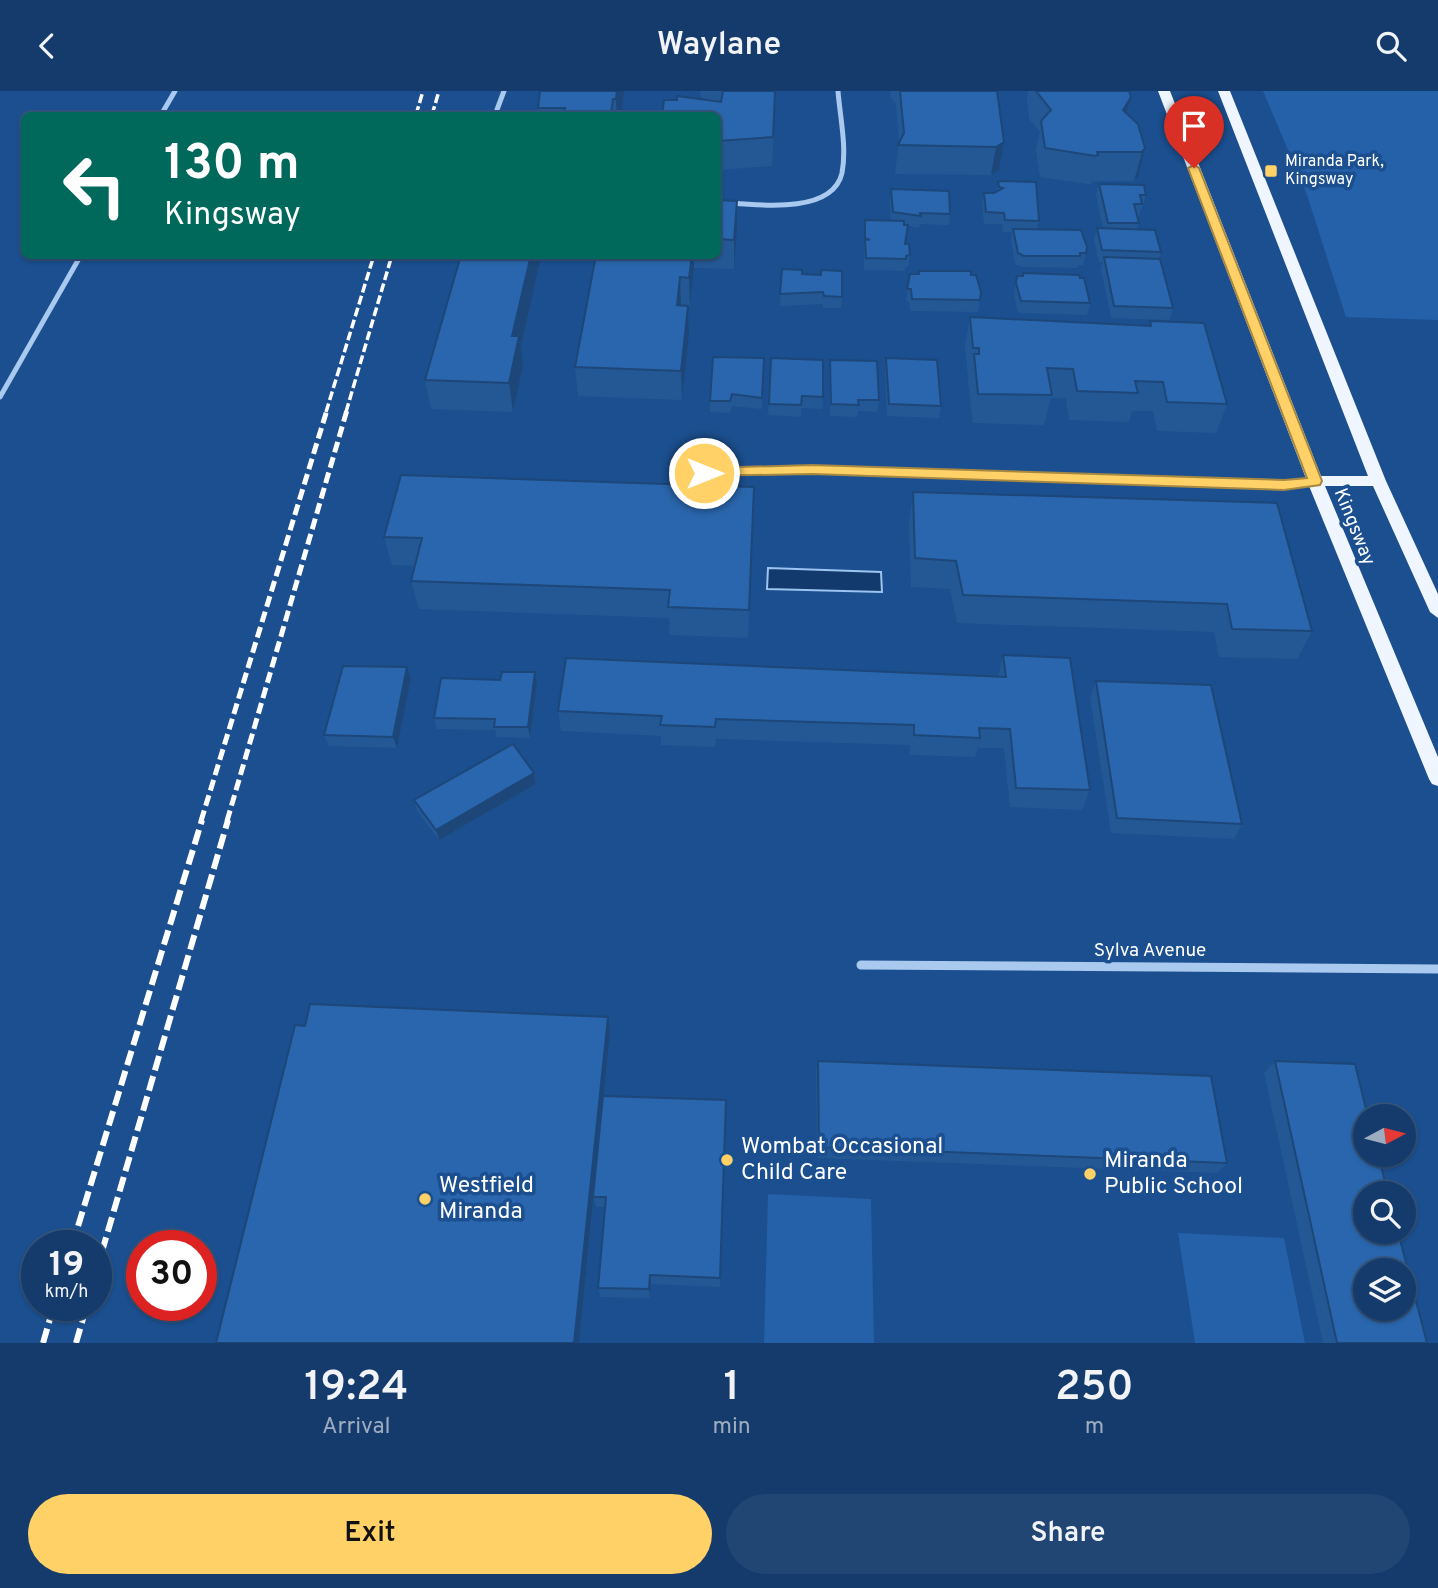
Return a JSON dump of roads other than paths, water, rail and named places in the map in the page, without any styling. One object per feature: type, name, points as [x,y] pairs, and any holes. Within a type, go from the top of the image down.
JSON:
[{"type":"main road","name":"Kingsway","points":[[1164,91],[1315,481],[1438,779]]},
{"type":"main road","name":"Kingsway","points":[[1224,91],[1378,481],[1438,612]]},
{"type":"main road","points":[[1315,481],[1378,481]]},
{"type":"street","points":[[163,112],[175,91]]},
{"type":"street","points":[[496,112],[504,91]]},
{"type":"street","points":[[721,202],[800,205],[821,199],[835,189],[842,175],[838,91]]},
{"type":"street","points":[[0,397],[79,259]]},
{"type":"street","points":[[677,473],[812,469],[1284,485],[1315,481]]},
{"type":"street","name":"Sylva Avenue","points":[[861,965],[1438,969]]},
{"type":"railway","points":[[417,112],[423,91]]},
{"type":"railway","points":[[433,112],[439,91]]},
{"type":"railway","points":[[326,412],[373,259]]},
{"type":"railway","points":[[346,412],[391,259]]},
{"type":"railway","points":[[201,821],[327,410]]},
{"type":"railway","points":[[227,821],[347,410]]},
{"type":"railway","points":[[77,1230],[202,820]]},
{"type":"railway","points":[[108,1230],[228,820]]},
{"type":"railway","points":[[43,1343],[49,1321]]},
{"type":"railway","points":[[76,1343],[82,1321]]},
{"type":"place","name":"Miranda Park, Kingsway","points":[[1271,171]]},
{"type":"place","name":"Wombat Occasional Child Care","points":[[727,1160]]},
{"type":"place","name":"Miranda Public School","points":[[1090,1174]]},
{"type":"place","name":"Westfield Miranda","points":[[425,1199]]}]
